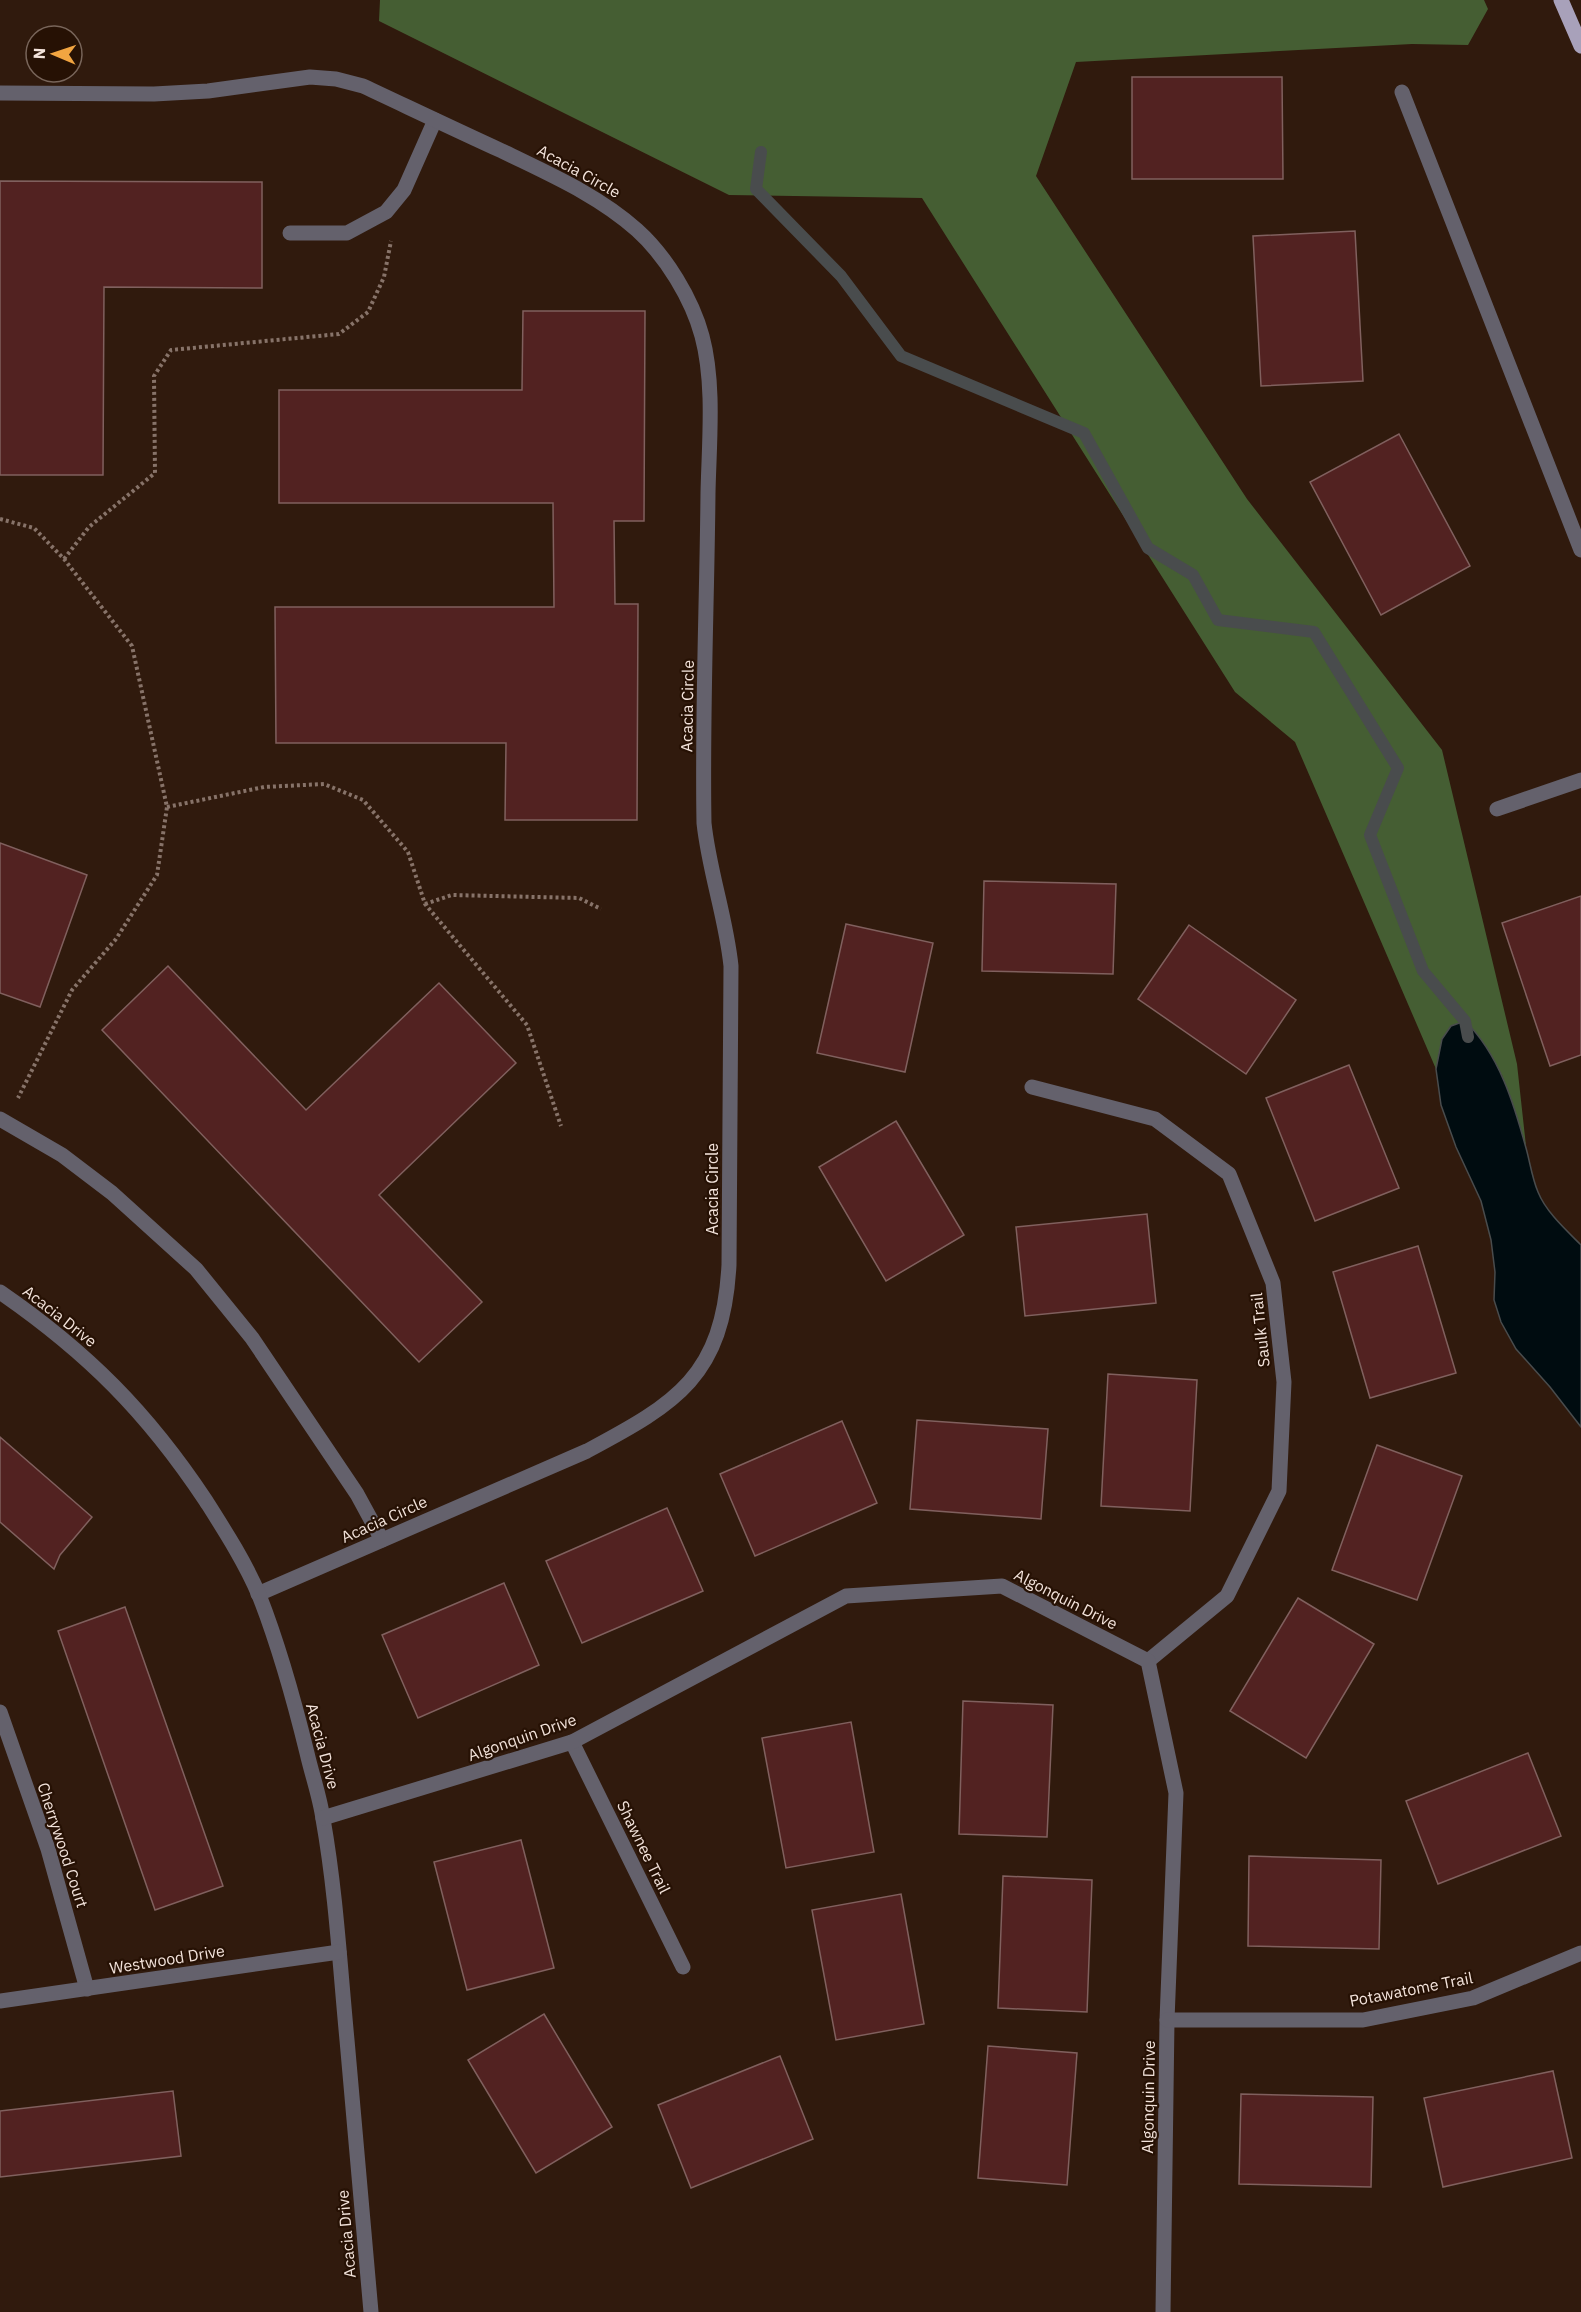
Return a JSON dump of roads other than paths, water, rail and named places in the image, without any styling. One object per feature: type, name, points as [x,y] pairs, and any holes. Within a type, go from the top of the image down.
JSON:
[{"type":"main road","points":[[1561,0],[1581,46]]},
{"type":"street","name":"Acacia Circle","points":[[0,93],[154,94],[208,91],[310,77],[336,79],[363,86],[576,188],[616,213],[640,232],[658,254],[679,284],[702,334],[708,384],[709,432],[704,823],[707,849],[728,938],[731,966],[729,1265],[728,1294],[721,1324],[708,1355],[690,1383],[669,1403],[634,1425],[587,1451],[258,1594]]},
{"type":"street","points":[[1402,92],[1581,550]]},
{"type":"street","points":[[290,233],[347,233],[386,212],[404,190],[435,120]]},
{"type":"street","points":[[1497,809],[1581,780]]},
{"type":"street","name":"Saulk Trail","points":[[1032,1088],[1155,1119],[1229,1174],[1273,1283],[1284,1382],[1279,1491],[1227,1596],[1148,1661]]},
{"type":"street","points":[[3,1121],[62,1155],[112,1193],[196,1269],[252,1338],[357,1494],[382,1540]]},
{"type":"street","name":"Acacia Drive","points":[[0,1292],[81,1353],[125,1395],[195,1485],[228,1536],[258,1594],[280,1656],[323,1818],[339,1952],[371,2312]]},
{"type":"street","name":"Algonquin Drive","points":[[323,1818],[572,1742],[846,1596],[1002,1586],[1148,1661],[1176,1792],[1167,2020],[1163,2312]]},
{"type":"street","name":"Cherrywood Court","points":[[0,1712],[48,1849],[87,1989]]},
{"type":"street","name":"Shawnee Trail","points":[[572,1742],[683,1967]]},
{"type":"street","name":"Westwood Drive","points":[[0,2001],[339,1952]]},
{"type":"street","name":"Potawatome Trail","points":[[1167,2020],[1363,2020],[1473,1998],[1581,1953]]},
{"type":"waterway","points":[[761,152],[756,189],[841,276],[901,356],[1084,433],[1148,548],[1193,575],[1218,620],[1314,632],[1398,768],[1370,835],[1423,971],[1465,1021],[1468,1037]]}]
